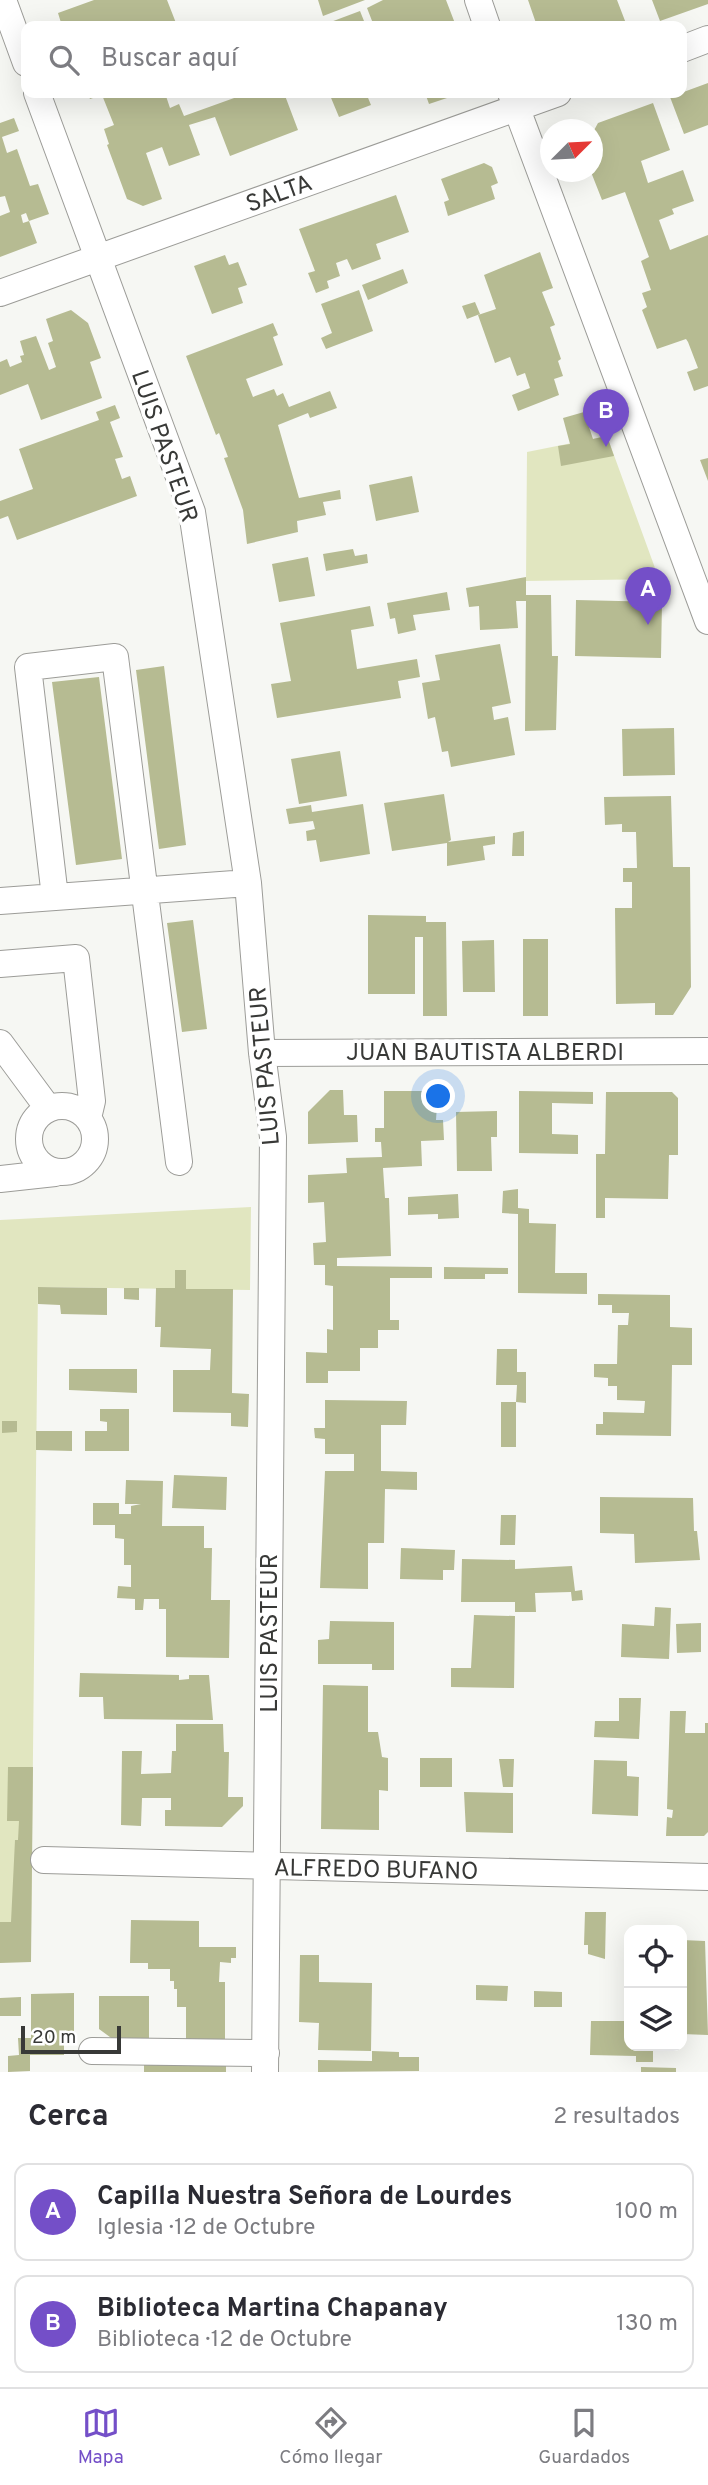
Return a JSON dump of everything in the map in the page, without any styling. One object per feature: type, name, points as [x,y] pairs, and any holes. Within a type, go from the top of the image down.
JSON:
[{"type":"street","points":[[3,0],[21,49]]},
{"type":"street","points":[[478,0],[485,21]]},
{"type":"street","points":[[687,47],[708,39]]},
{"type":"street","name":"LUIS PASTEUR","points":[[39,98],[192,512],[248,883],[262,1053],[273,1138],[266,2063]]},
{"type":"street","points":[[514,100],[708,619]]},
{"type":"street","name":"SALTA","points":[[0,293],[514,100]]},
{"type":"street","points":[[55,897],[28,667],[115,657],[179,1162]]},
{"type":"street","points":[[0,901],[248,883]]},
{"type":"street","points":[[0,964],[76,958],[92,1101],[88,1118],[96,1139],[93,1153],[77,1169],[0,1179]]},
{"type":"street","points":[[0,1043],[48,1108]]},
{"type":"street","name":"JUAN BAUTISTA ALBERDI","points":[[262,1053],[708,1051]]},
{"type":"street","points":[[55,1173],[41,1166],[32,1154],[29,1140],[32,1125],[48,1108],[69,1106],[88,1118]]},
{"type":"street","name":"ALFREDO BUFANO","points":[[44,1860],[708,1877]]},
{"type":"street","points":[[92,2051],[266,2063]]},
{"type":"green space","points":[[607,436],[659,579],[526,581],[527,452]]},
{"type":"green space","points":[[251,1207],[250,1290],[38,1287],[31,1939],[0,1941],[0,1220]]},
{"type":"building","points":[[94,0],[167,0],[175,21],[60,21],[58,13]]},
{"type":"building","points":[[318,0],[365,0],[323,16]]},
{"type":"building","points":[[383,0],[446,0],[454,21],[372,21],[367,8]]},
{"type":"building","points":[[528,0],[617,0],[625,21],[535,21]]},
{"type":"building","points":[[652,0],[708,0],[708,4],[660,21]]},
{"type":"building","points":[[360,11],[364,21],[333,21]]},
{"type":"building","points":[[708,83],[708,125],[684,134],[670,98],[687,98],[687,91]]},
{"type":"building","points":[[103,98],[167,98],[170,108],[179,104],[184,116],[234,98],[286,98],[298,130],[230,156],[215,117],[189,125],[200,155],[169,166],[162,147],[146,153],[162,199],[143,206],[127,199],[107,145],[109,144],[104,129],[114,125]]},
{"type":"building","points":[[331,98],[368,98],[371,105],[339,117]]},
{"type":"building","points":[[427,98],[447,98],[429,104]]},
{"type":"building","points":[[653,103],[670,150],[641,161],[648,183],[683,170],[694,201],[672,209],[674,214],[659,220],[670,250],[708,235],[708,386],[694,391],[687,372],[698,368],[686,339],[657,349],[642,310],[647,307],[642,293],[651,290],[641,261],[649,257],[625,192],[602,200],[595,182],[603,182],[603,121]]},
{"type":"building","points":[[14,118],[19,131],[2,137],[7,153],[17,149],[30,186],[38,184],[49,214],[29,221],[37,243],[0,257],[0,216],[10,212],[5,196],[0,197],[0,123]],"holes":[[[26,213],[29,221],[23,223],[21,215]]]},
{"type":"building","points":[[484,163],[492,167],[498,183],[491,186],[495,199],[448,216],[444,202],[449,200],[441,179]]},
{"type":"building","points":[[396,195],[409,232],[376,244],[381,259],[352,270],[347,259],[336,263],[340,276],[327,281],[329,288],[316,293],[308,273],[315,271],[299,229]]},
{"type":"building","points":[[540,252],[553,288],[542,292],[555,325],[550,327],[561,359],[558,361],[563,376],[554,379],[559,395],[518,411],[512,395],[530,388],[525,373],[517,376],[510,357],[495,363],[478,315],[496,309],[484,275]]},
{"type":"building","points":[[225,255],[229,265],[238,262],[247,285],[238,288],[243,303],[212,314],[194,266]]},
{"type":"building","points":[[403,269],[408,283],[368,300],[362,285]]},
{"type":"building","points":[[359,290],[373,331],[326,349],[321,338],[332,333],[321,304]]},
{"type":"building","points":[[475,302],[480,314],[467,319],[462,306]]},
{"type":"building","points":[[71,310],[88,323],[101,358],[90,362],[102,398],[41,420],[28,384],[0,395],[0,362],[7,359],[10,367],[22,362],[20,356],[24,355],[20,341],[36,336],[49,370],[56,367],[48,343],[53,341],[46,319]]},
{"type":"building","points":[[273,323],[278,335],[273,337],[283,365],[246,379],[253,397],[274,389],[277,396],[283,393],[289,407],[330,391],[337,408],[310,418],[308,413],[278,425],[299,498],[340,490],[341,499],[323,502],[326,515],[297,521],[298,532],[247,544],[243,510],[224,458],[228,457],[219,433],[216,435],[186,356]]},
{"type":"building","points":[[115,405],[120,418],[110,422],[123,457],[115,459],[122,479],[130,476],[137,496],[17,540],[8,516],[0,519],[0,501],[33,489],[19,449],[99,420],[96,412]]},
{"type":"building","points":[[584,412],[593,439],[607,436],[614,456],[561,466],[558,446],[570,444],[563,418]]},
{"type":"building","points":[[708,458],[708,481],[700,460]]},
{"type":"building","points":[[412,476],[419,512],[376,521],[369,485]]},
{"type":"building","points":[[353,549],[355,556],[367,554],[368,563],[326,571],[323,554]]},
{"type":"building","points":[[308,557],[315,596],[279,602],[272,564]]},
{"type":"building","points":[[526,577],[526,595],[551,595],[552,656],[558,656],[556,730],[525,731],[526,601],[516,601],[518,628],[480,630],[479,606],[469,607],[466,588]]},
{"type":"building","points":[[447,592],[450,610],[413,615],[416,630],[398,634],[395,618],[390,619],[387,603]]},
{"type":"building","points":[[576,600],[662,602],[661,658],[575,656]]},
{"type":"building","points":[[370,606],[374,626],[351,630],[357,669],[417,659],[420,677],[398,681],[401,698],[277,718],[271,684],[291,681],[280,623]]},
{"type":"building","points":[[500,644],[511,703],[492,707],[494,720],[508,717],[515,755],[451,767],[448,751],[442,752],[435,717],[428,719],[422,683],[440,680],[435,655]]},
{"type":"building","points":[[164,666],[186,845],[159,849],[136,670]]},
{"type":"building","points":[[99,677],[122,859],[76,865],[52,682]]},
{"type":"building","points":[[674,728],[675,775],[623,776],[622,729]]},
{"type":"building","points":[[340,751],[347,796],[299,804],[291,759]]},
{"type":"building","points":[[444,794],[451,840],[448,842],[495,836],[495,844],[483,846],[485,860],[447,866],[447,843],[392,851],[384,803]]},
{"type":"building","points":[[671,796],[673,867],[690,867],[691,987],[673,1015],[655,1015],[655,1003],[616,1004],[615,908],[632,908],[632,882],[623,882],[623,868],[637,868],[636,832],[622,832],[622,824],[605,825],[604,797]]},
{"type":"building","points":[[363,804],[370,854],[320,862],[316,840],[307,841],[306,831],[315,829],[313,821],[289,824],[286,809],[311,805],[312,812]]},
{"type":"building","points":[[524,831],[524,856],[512,856],[513,833]]},
{"type":"building","points":[[368,915],[426,916],[426,922],[446,922],[447,1016],[423,1016],[423,937],[415,937],[415,994],[368,994]]},
{"type":"building","points":[[193,920],[207,1029],[182,1032],[167,923]]},
{"type":"building","points":[[523,939],[548,939],[548,1016],[523,1016]]},
{"type":"building","points":[[494,940],[495,992],[463,992],[462,941]]},
{"type":"building","points":[[330,1090],[343,1090],[344,1115],[357,1115],[358,1142],[308,1144],[308,1112]]},
{"type":"building","points":[[384,1091],[438,1091],[436,1120],[443,1120],[444,1140],[421,1141],[422,1166],[383,1168],[385,1198],[389,1198],[391,1256],[337,1258],[337,1266],[432,1267],[432,1278],[390,1278],[390,1320],[399,1320],[399,1330],[378,1330],[378,1348],[360,1348],[360,1371],[328,1371],[328,1383],[306,1383],[306,1352],[327,1353],[327,1329],[333,1330],[333,1286],[325,1285],[325,1265],[314,1265],[313,1243],[326,1242],[324,1202],[308,1203],[308,1175],[347,1173],[346,1158],[382,1157],[381,1142],[375,1142],[375,1128],[384,1128]]},
{"type":"building","points":[[519,1091],[593,1092],[593,1104],[552,1103],[552,1134],[578,1135],[578,1154],[519,1153]]},
{"type":"building","points":[[606,1092],[672,1092],[678,1098],[678,1155],[669,1155],[668,1199],[605,1198],[605,1218],[596,1218],[596,1154],[605,1154]]},
{"type":"building","points":[[497,1111],[497,1137],[491,1137],[492,1171],[457,1171],[456,1112]]},
{"type":"building","points":[[518,1189],[518,1208],[529,1209],[529,1223],[556,1224],[555,1273],[587,1273],[587,1294],[518,1293],[518,1214],[502,1213],[503,1191]]},
{"type":"building","points":[[458,1194],[459,1218],[438,1219],[438,1214],[408,1215],[408,1197]]},
{"type":"building","points":[[444,1267],[508,1268],[508,1274],[485,1274],[485,1279],[444,1279]]},
{"type":"building","points":[[175,1270],[186,1270],[186,1289],[233,1289],[232,1393],[249,1394],[248,1427],[231,1426],[231,1413],[173,1412],[173,1370],[210,1370],[211,1349],[160,1347],[161,1327],[155,1327],[156,1288],[175,1288]]},
{"type":"building","points":[[38,1287],[107,1288],[107,1315],[61,1314],[60,1305],[38,1304]]},
{"type":"building","points":[[124,1288],[139,1288],[139,1300],[124,1299]]},
{"type":"building","points":[[598,1294],[670,1295],[670,1327],[692,1328],[692,1365],[672,1365],[671,1436],[596,1435],[596,1424],[603,1424],[603,1412],[644,1413],[645,1401],[617,1400],[617,1386],[608,1386],[608,1378],[594,1377],[594,1364],[617,1364],[618,1325],[628,1325],[629,1313],[612,1313],[612,1305],[598,1305]]},
{"type":"building","points":[[497,1349],[517,1349],[517,1372],[526,1372],[526,1403],[516,1402],[517,1385],[496,1385]]},
{"type":"building","points":[[69,1369],[137,1369],[137,1393],[69,1390]]},
{"type":"building","points":[[325,1400],[407,1401],[406,1425],[381,1425],[381,1471],[417,1472],[417,1490],[385,1489],[384,1543],[368,1543],[368,1589],[320,1588],[325,1471],[354,1471],[354,1454],[325,1454],[325,1439],[315,1438],[314,1428],[325,1428]]},
{"type":"building","points":[[501,1402],[516,1402],[516,1447],[501,1447]]},
{"type":"building","points":[[100,1409],[129,1409],[129,1451],[85,1451],[85,1431],[107,1431],[107,1422],[100,1421]]},
{"type":"building","points":[[2,1421],[17,1421],[17,1432],[2,1433]]},
{"type":"building","points":[[36,1431],[72,1431],[72,1451],[36,1450]]},
{"type":"building","points":[[174,1475],[227,1477],[226,1510],[172,1508]]},
{"type":"building","points":[[126,1480],[163,1481],[162,1526],[204,1526],[204,1548],[212,1548],[211,1600],[230,1600],[229,1658],[166,1657],[166,1609],[159,1609],[159,1599],[144,1599],[143,1610],[135,1610],[135,1599],[117,1598],[118,1586],[131,1587],[131,1565],[124,1565],[124,1539],[115,1538],[115,1525],[93,1525],[93,1503],[119,1503],[119,1514],[131,1514],[131,1506],[141,1504],[125,1504]]},
{"type":"building","points":[[600,1497],[693,1498],[694,1531],[697,1531],[700,1560],[635,1563],[634,1534],[600,1533]]},
{"type":"building","points":[[501,1515],[516,1515],[515,1545],[500,1545]]},
{"type":"building","points":[[401,1548],[455,1550],[454,1570],[443,1570],[443,1580],[400,1579]]},
{"type":"building","points":[[462,1559],[515,1560],[515,1569],[572,1566],[575,1591],[582,1590],[583,1600],[572,1601],[571,1592],[535,1593],[536,1612],[515,1612],[515,1602],[461,1602]]},
{"type":"building","points":[[655,1607],[671,1608],[669,1659],[621,1657],[622,1624],[654,1626]]},
{"type":"building","points":[[474,1615],[515,1616],[514,1688],[451,1687],[451,1668],[471,1668]]},
{"type":"building","points":[[330,1621],[394,1622],[394,1670],[372,1670],[372,1664],[318,1664],[318,1640],[329,1639]]},
{"type":"building","points":[[701,1623],[701,1652],[677,1653],[676,1624]]},
{"type":"building","points":[[80,1673],[179,1675],[179,1680],[189,1679],[189,1675],[209,1675],[213,1720],[104,1719],[103,1697],[79,1697]]},
{"type":"building","points":[[323,1685],[368,1686],[368,1732],[378,1732],[382,1757],[388,1758],[388,1791],[379,1790],[379,1830],[321,1829]]},
{"type":"building","points":[[619,1698],[641,1698],[639,1739],[594,1737],[595,1721],[619,1721]]},
{"type":"building","points":[[670,1711],[686,1711],[685,1733],[705,1733],[705,1723],[708,1723],[708,1832],[704,1836],[666,1836],[667,1817],[672,1818],[673,1810],[667,1809]]},
{"type":"building","points":[[176,1724],[223,1724],[224,1752],[229,1752],[228,1797],[243,1797],[243,1806],[222,1827],[165,1826],[165,1810],[171,1810],[171,1798],[142,1798],[141,1826],[121,1825],[122,1751],[142,1751],[141,1774],[171,1773],[172,1751],[176,1751]]},
{"type":"building","points":[[420,1758],[452,1758],[452,1787],[420,1787]]},
{"type":"building","points":[[499,1759],[514,1759],[513,1787],[503,1787]]},
{"type":"building","points":[[594,1760],[627,1761],[627,1776],[639,1777],[638,1816],[592,1814]]},
{"type":"building","points":[[8,1767],[33,1767],[31,1962],[0,1963],[0,1922],[11,1922],[15,1840],[18,1840],[19,1821],[7,1821]]},
{"type":"building","points":[[464,1792],[513,1793],[513,1833],[466,1832]]},
{"type":"building","points":[[585,1912],[606,1912],[605,1959],[588,1954],[588,1945],[584,1945]]},
{"type":"building","points":[[131,1920],[199,1921],[199,1947],[236,1947],[236,1958],[231,1958],[231,1963],[220,1962],[219,1982],[225,1982],[225,2042],[186,2042],[186,2007],[177,2007],[177,1989],[174,1989],[174,1981],[170,1981],[170,1969],[148,1969],[148,1963],[130,1963]]},
{"type":"building","points":[[687,1940],[705,1941],[708,2035],[687,2034]]},
{"type":"building","points":[[300,1955],[319,1955],[319,1982],[372,1983],[371,2051],[318,2050],[319,2023],[299,2022]]},
{"type":"building","points":[[476,1985],[508,1986],[507,2001],[476,2000]]},
{"type":"building","points":[[534,1991],[562,1992],[562,2007],[534,2007]]},
{"type":"building","points":[[74,1993],[74,2042],[64,2042],[64,2055],[30,2055],[30,2071],[8,2072],[8,2056],[19,2055],[18,2038],[31,2038],[31,1994]]},
{"type":"building","points":[[99,1996],[149,1996],[149,2042],[226,2062],[226,2072],[144,2072],[144,2062],[99,2029]]},
{"type":"building","points":[[21,1997],[21,2016],[0,2016],[0,1998]]},
{"type":"building","points":[[591,2021],[624,2021],[624,2051],[653,2051],[653,2062],[636,2062],[636,2056],[590,2055]]},
{"type":"building","points":[[372,2051],[399,2052],[399,2057],[419,2057],[419,2071],[318,2072],[318,2060],[372,2061]]},
{"type":"building","points":[[641,2067],[676,2068],[676,2072],[641,2072]]},
{"type":"place","name":"Biblioteca Martina Chapanay","points":[[606,447]]},
{"type":"place","name":"Capilla Nuestra Señora de Lourdes","points":[[648,625]]}]
